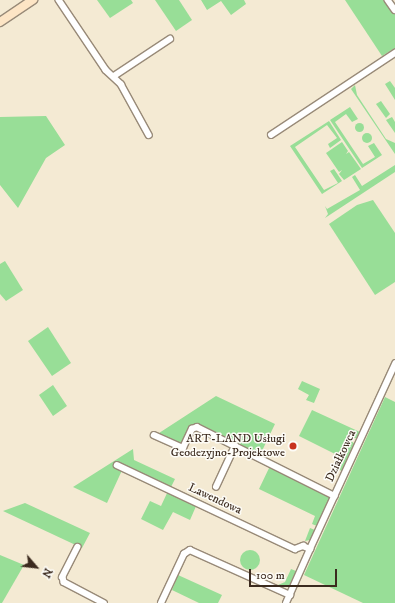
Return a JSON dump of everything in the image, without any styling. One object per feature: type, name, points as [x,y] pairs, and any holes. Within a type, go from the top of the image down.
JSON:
[{"type":"street","points":[[0,22],[34,0]]},
{"type":"street","points":[[59,0],[106,70],[114,76],[149,135]]},
{"type":"street","points":[[388,0],[395,10]]},
{"type":"street","points":[[114,76],[170,39]]},
{"type":"street","points":[[271,135],[395,53]]},
{"type":"street","name":"Działkowca","points":[[290,595],[395,364]]},
{"type":"street","points":[[154,435],[183,448],[192,429],[197,427],[335,496]]},
{"type":"street","points":[[216,487],[235,446]]},
{"type":"street","name":"Lawendowa","points":[[118,465],[295,549],[303,546],[310,549]]},
{"type":"street","points":[[78,547],[63,577],[64,582],[104,603]]},
{"type":"street","points":[[161,603],[184,554],[190,550],[290,595],[286,603]]},
{"type":"green space","points":[[97,0],[131,0],[133,3],[110,18]]},
{"type":"green space","points":[[155,0],[179,0],[192,20],[176,31]]},
{"type":"green space","points":[[201,0],[244,0],[246,4],[231,15],[221,1],[207,10]]},
{"type":"green space","points":[[345,0],[383,0],[395,13],[395,48],[382,56]]},
{"type":"green space","points":[[390,81],[395,88],[395,100],[385,84]]},
{"type":"green space","points":[[355,85],[357,95],[386,139],[395,143],[395,154],[351,89]]},
{"type":"green space","points":[[381,101],[390,114],[386,118],[376,104]]},
{"type":"green space","points":[[350,107],[358,119],[352,122],[346,114],[335,122],[363,164],[375,157],[368,146],[374,143],[382,155],[362,168],[330,120]]},
{"type":"green space","points":[[46,116],[65,145],[46,158],[18,208],[0,185],[0,117]]},
{"type":"green space","points":[[392,117],[395,122],[395,133],[386,120]]},
{"type":"green space","points":[[329,121],[341,140],[330,148],[328,144],[337,138],[327,125],[295,147],[324,190],[338,183],[330,171],[334,169],[342,181],[322,194],[290,146]]},
{"type":"green space","points":[[359,122],[364,127],[359,132],[354,127]]},
{"type":"green space","points":[[367,133],[372,138],[367,143],[362,138]]},
{"type":"green space","points":[[342,142],[348,151],[346,154],[349,152],[361,169],[344,180],[339,174],[342,170],[339,172],[326,153]]},
{"type":"green space","points":[[395,165],[395,172],[325,218],[328,214],[325,206],[327,209],[360,190],[352,177],[355,175],[362,186]]},
{"type":"green space","points":[[373,200],[395,233],[395,282],[375,295],[329,224],[357,205]]},
{"type":"green space","points":[[5,261],[23,290],[6,301],[0,294],[0,264]]},
{"type":"green space","points":[[48,327],[71,363],[52,376],[28,341]]},
{"type":"green space","points":[[302,381],[320,389],[314,403],[306,400],[309,395],[298,389]]},
{"type":"green space","points":[[53,385],[67,406],[53,416],[39,395]]},
{"type":"green space","points":[[216,396],[275,424],[260,455],[196,425],[180,444],[156,435]]},
{"type":"green space","points":[[385,397],[395,402],[395,603],[363,603],[304,575]]},
{"type":"green space","points":[[312,410],[360,432],[357,439],[353,437],[351,441],[355,444],[342,471],[337,469],[343,458],[299,436]]},
{"type":"green space","points":[[133,449],[134,460],[175,479],[170,489],[124,466],[107,503],[73,487]]},
{"type":"green space","points":[[270,466],[330,496],[317,526],[312,524],[315,516],[259,489]]},
{"type":"green space","points":[[168,491],[197,504],[190,520],[173,512],[163,530],[141,519],[150,501],[161,506]]},
{"type":"green space","points":[[25,503],[90,533],[82,548],[3,511]]},
{"type":"green space","points":[[310,528],[315,530],[310,540],[305,541]]},
{"type":"green space","points":[[246,550],[254,550],[260,556],[260,564],[254,570],[246,570],[240,564],[240,556]]},
{"type":"green space","points":[[0,555],[24,565],[2,603],[0,603]]},
{"type":"green space","points":[[291,569],[296,571],[289,586],[281,588],[278,585],[285,582]]},
{"type":"green space","points":[[178,575],[222,595],[218,603],[199,603],[172,590]]},
{"type":"place","name":"ART-LAND Usługi Geodezyjno-Projektowe","points":[[293,446]]}]
